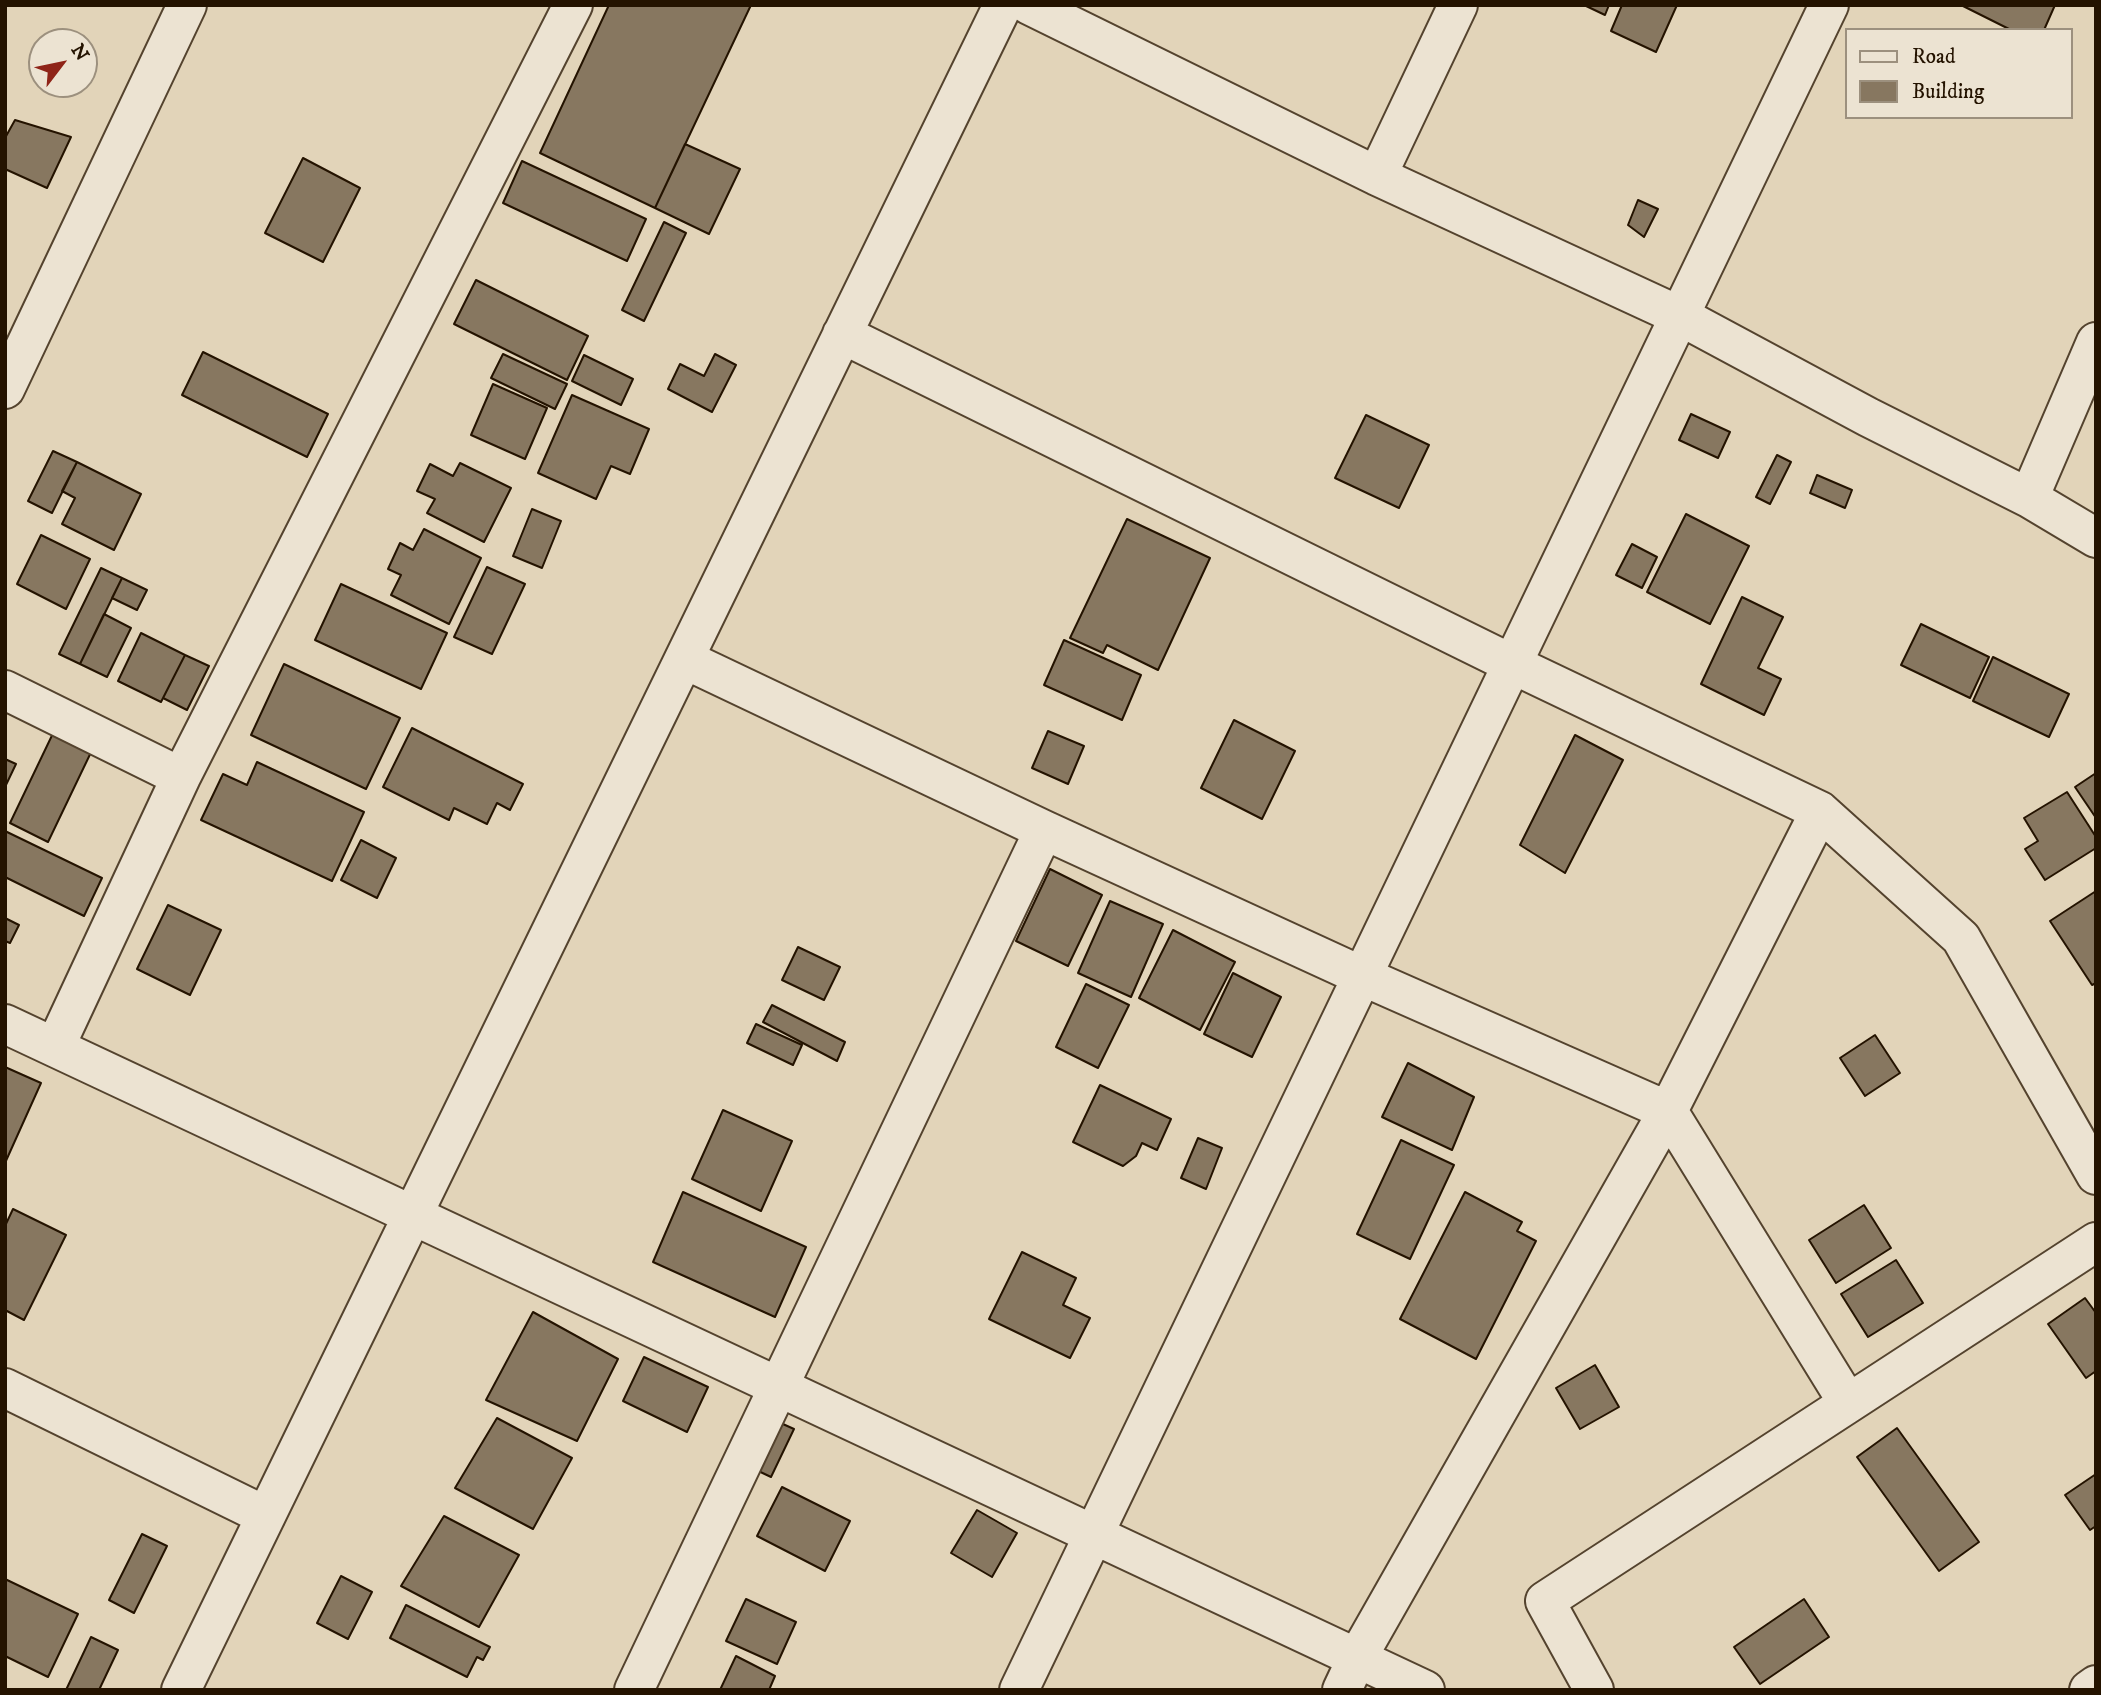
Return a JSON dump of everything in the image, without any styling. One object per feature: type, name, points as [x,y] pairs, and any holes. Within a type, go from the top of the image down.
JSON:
[{"type":"street","points":[[55,1047],[181,777],[573,5]]},
{"type":"street","points":[[181,1690],[1003,5]]},
{"type":"street","points":[[1029,5],[1377,176],[1680,316],[1868,417],[2029,498],[2096,538]]},
{"type":"street","points":[[1377,176],[1458,5]]},
{"type":"street","points":[[1019,1690],[1829,5]]},
{"type":"street","points":[[5,389],[174,9]]},
{"type":"street","points":[[842,334],[1512,664],[1820,811],[1961,938],[2096,1175]]},
{"type":"street","points":[[2029,498],[2096,342]]},
{"type":"street","points":[[684,659],[1044,830],[1362,976],[1668,1111],[1848,1404]]},
{"type":"street","points":[[5,690],[181,777]]},
{"type":"street","points":[[1350,1674],[1668,1111],[1820,811]]},
{"type":"street","points":[[634,1690],[1044,830]]},
{"type":"street","points":[[5,1024],[1094,1534],[1350,1674],[1425,1690]]},
{"type":"street","points":[[1594,1690],[1545,1601],[2096,1242]]},
{"type":"street","points":[[5,1388],[266,1516]]},
{"type":"street","points":[[2089,1690],[2096,1685]]},
{"type":"building","points":[[609,5],[751,5],[655,208],[540,153]]},
{"type":"building","points":[[1584,5],[1609,5],[1605,15]]},
{"type":"building","points":[[1622,5],[1677,5],[1656,52],[1611,31]]},
{"type":"building","points":[[1961,5],[2055,5],[2045,28],[2007,28]]},
{"type":"building","points":[[15,120],[71,137],[47,188],[5,169],[5,138]]},
{"type":"building","points":[[685,144],[740,169],[709,234],[655,208]]},
{"type":"building","points":[[303,158],[360,188],[323,262],[265,233]]},
{"type":"building","points":[[522,161],[646,219],[627,261],[503,203]]},
{"type":"building","points":[[1638,200],[1658,209],[1644,237],[1628,225]]},
{"type":"building","points":[[664,222],[686,233],[644,321],[622,310]]},
{"type":"building","points":[[476,280],[588,336],[567,380],[454,324]]},
{"type":"building","points":[[203,352],[328,414],[307,457],[182,395]]},
{"type":"building","points":[[503,354],[567,384],[555,409],[491,378]]},
{"type":"building","points":[[715,354],[736,365],[712,412],[668,389],[680,364],[704,376]]},
{"type":"building","points":[[584,355],[633,379],[621,405],[572,381]]},
{"type":"building","points":[[493,384],[547,408],[525,459],[471,435]]},
{"type":"building","points":[[572,395],[649,429],[630,474],[611,466],[596,499],[538,473]]},
{"type":"building","points":[[1691,414],[1730,432],[1718,458],[1679,440]]},
{"type":"building","points":[[1366,415],[1429,445],[1399,508],[1335,478]]},
{"type":"building","points":[[53,451],[77,462],[52,513],[28,501]]},
{"type":"building","points":[[1777,455],[1791,462],[1770,504],[1756,497]]},
{"type":"building","points":[[77,462],[141,494],[114,550],[62,524],[75,498],[62,491]]},
{"type":"building","points":[[460,463],[511,488],[484,542],[427,513],[435,499],[417,491],[430,464],[453,476]]},
{"type":"building","points":[[1817,475],[1852,490],[1845,508],[1810,493]]},
{"type":"building","points":[[532,509],[561,521],[542,568],[513,556]]},
{"type":"building","points":[[1686,514],[1749,546],[1710,624],[1647,592]]},
{"type":"building","points":[[1127,519],[1210,558],[1158,670],[1107,645],[1103,653],[1070,638]]},
{"type":"building","points":[[424,529],[481,558],[449,624],[391,595],[401,575],[388,569],[400,543],[413,550]]},
{"type":"building","points":[[41,535],[90,559],[66,609],[17,584]]},
{"type":"building","points":[[1632,544],[1657,557],[1642,588],[1616,575]]},
{"type":"building","points":[[487,567],[525,584],[492,654],[454,637]]},
{"type":"building","points":[[101,568],[122,578],[80,664],[59,654]]},
{"type":"building","points":[[122,578],[147,590],[137,610],[112,598]]},
{"type":"building","points":[[341,584],[447,633],[421,689],[315,640]]},
{"type":"building","points":[[1742,597],[1783,617],[1758,668],[1781,679],[1764,715],[1701,684]]},
{"type":"building","points":[[104,614],[131,628],[107,677],[80,664]]},
{"type":"building","points":[[1921,624],[1989,657],[1970,698],[1901,665]]},
{"type":"building","points":[[141,633],[185,655],[161,702],[118,681]]},
{"type":"building","points":[[1064,640],[1141,675],[1122,720],[1044,685]]},
{"type":"building","points":[[185,655],[209,666],[187,710],[163,698]]},
{"type":"building","points":[[1993,657],[2069,694],[2049,737],[1973,701]]},
{"type":"building","points":[[284,664],[400,718],[366,789],[251,735]]},
{"type":"building","points":[[1234,720],[1295,751],[1262,819],[1201,788]]},
{"type":"building","points":[[57,725],[95,744],[48,842],[10,823]]},
{"type":"building","points":[[412,728],[523,784],[510,810],[497,803],[487,824],[454,808],[449,820],[383,787]]},
{"type":"building","points":[[1048,731],[1084,746],[1068,784],[1032,768]]},
{"type":"building","points":[[1575,735],[1623,760],[1565,873],[1520,845]]},
{"type":"building","points":[[5,759],[16,764],[5,787]]},
{"type":"building","points":[[257,762],[364,812],[332,881],[201,820],[223,774],[247,785]]},
{"type":"building","points":[[2096,773],[2096,818],[2075,787]]},
{"type":"building","points":[[2067,792],[2096,837],[2096,848],[2045,880],[2025,849],[2038,841],[2024,818]]},
{"type":"building","points":[[5,831],[102,878],[84,916],[5,877]]},
{"type":"building","points":[[361,840],[396,858],[377,898],[341,880]]},
{"type":"building","points":[[1050,869],[1102,895],[1068,966],[1016,941]]},
{"type":"building","points":[[2096,891],[2096,983],[2092,985],[2050,921]]},
{"type":"building","points":[[1110,901],[1163,924],[1131,997],[1078,973]]},
{"type":"building","points":[[168,905],[221,930],[190,995],[137,969]]},
{"type":"building","points":[[5,918],[19,925],[10,943],[5,941]]},
{"type":"building","points":[[1173,930],[1235,962],[1200,1030],[1139,998]]},
{"type":"building","points":[[798,947],[840,967],[824,1000],[782,980]]},
{"type":"building","points":[[1233,973],[1281,997],[1252,1057],[1204,1034]]},
{"type":"building","points":[[1086,984],[1129,1005],[1098,1068],[1056,1047]]},
{"type":"building","points":[[772,1005],[845,1042],[837,1061],[763,1022]]},
{"type":"building","points":[[756,1024],[802,1045],[793,1065],[747,1043]]},
{"type":"building","points":[[1875,1035],[1900,1073],[1865,1096],[1840,1058]]},
{"type":"building","points":[[1408,1063],[1474,1097],[1452,1150],[1382,1117]]},
{"type":"building","points":[[5,1067],[41,1083],[5,1163]]},
{"type":"building","points":[[1100,1085],[1171,1119],[1157,1150],[1142,1143],[1136,1156],[1123,1166],[1073,1142]]},
{"type":"building","points":[[723,1110],[792,1141],[761,1211],[692,1179]]},
{"type":"building","points":[[1198,1138],[1222,1148],[1206,1189],[1181,1178]]},
{"type":"building","points":[[1401,1140],[1454,1165],[1410,1259],[1357,1234]]},
{"type":"building","points":[[683,1192],[806,1247],[775,1317],[653,1262]]},
{"type":"building","points":[[1465,1192],[1522,1222],[1517,1231],[1536,1241],[1476,1359],[1400,1319]]},
{"type":"building","points":[[1864,1205],[1891,1248],[1836,1283],[1809,1240]]},
{"type":"building","points":[[13,1209],[66,1235],[24,1320],[5,1310],[5,1226]]},
{"type":"building","points":[[1022,1252],[1076,1278],[1063,1305],[1090,1318],[1070,1358],[989,1319]]},
{"type":"building","points":[[1896,1260],[1923,1303],[1868,1337],[1841,1294]]},
{"type":"building","points":[[2085,1298],[2096,1313],[2096,1371],[2086,1378],[2048,1324]]},
{"type":"building","points":[[533,1312],[618,1359],[577,1441],[486,1400]]},
{"type":"building","points":[[644,1357],[708,1387],[687,1432],[623,1401]]},
{"type":"building","points":[[1595,1365],[1619,1407],[1580,1429],[1556,1388]]},
{"type":"building","points":[[497,1418],[572,1458],[533,1529],[455,1488]]},
{"type":"building","points":[[774,1420],[794,1429],[771,1477],[752,1468]]},
{"type":"building","points":[[1897,1428],[1979,1542],[1939,1571],[1857,1457]]},
{"type":"building","points":[[2096,1474],[2096,1526],[2090,1530],[2065,1495]]},
{"type":"building","points":[[782,1487],[850,1521],[825,1571],[757,1536]]},
{"type":"building","points":[[977,1510],[1017,1533],[992,1577],[951,1553]]},
{"type":"building","points":[[444,1516],[519,1555],[479,1627],[401,1586]]},
{"type":"building","points":[[142,1534],[167,1546],[134,1613],[109,1600]]},
{"type":"building","points":[[341,1576],[372,1592],[348,1639],[317,1623]]},
{"type":"building","points":[[5,1579],[78,1614],[48,1677],[5,1656]]},
{"type":"building","points":[[746,1599],[796,1622],[777,1664],[726,1641]]},
{"type":"building","points":[[1804,1599],[1829,1637],[1760,1684],[1734,1647]]},
{"type":"building","points":[[406,1605],[490,1647],[483,1660],[477,1657],[467,1677],[390,1638]]},
{"type":"building","points":[[91,1637],[118,1650],[99,1690],[66,1690]]},
{"type":"building","points":[[736,1656],[775,1676],[769,1690],[720,1690]]}]
